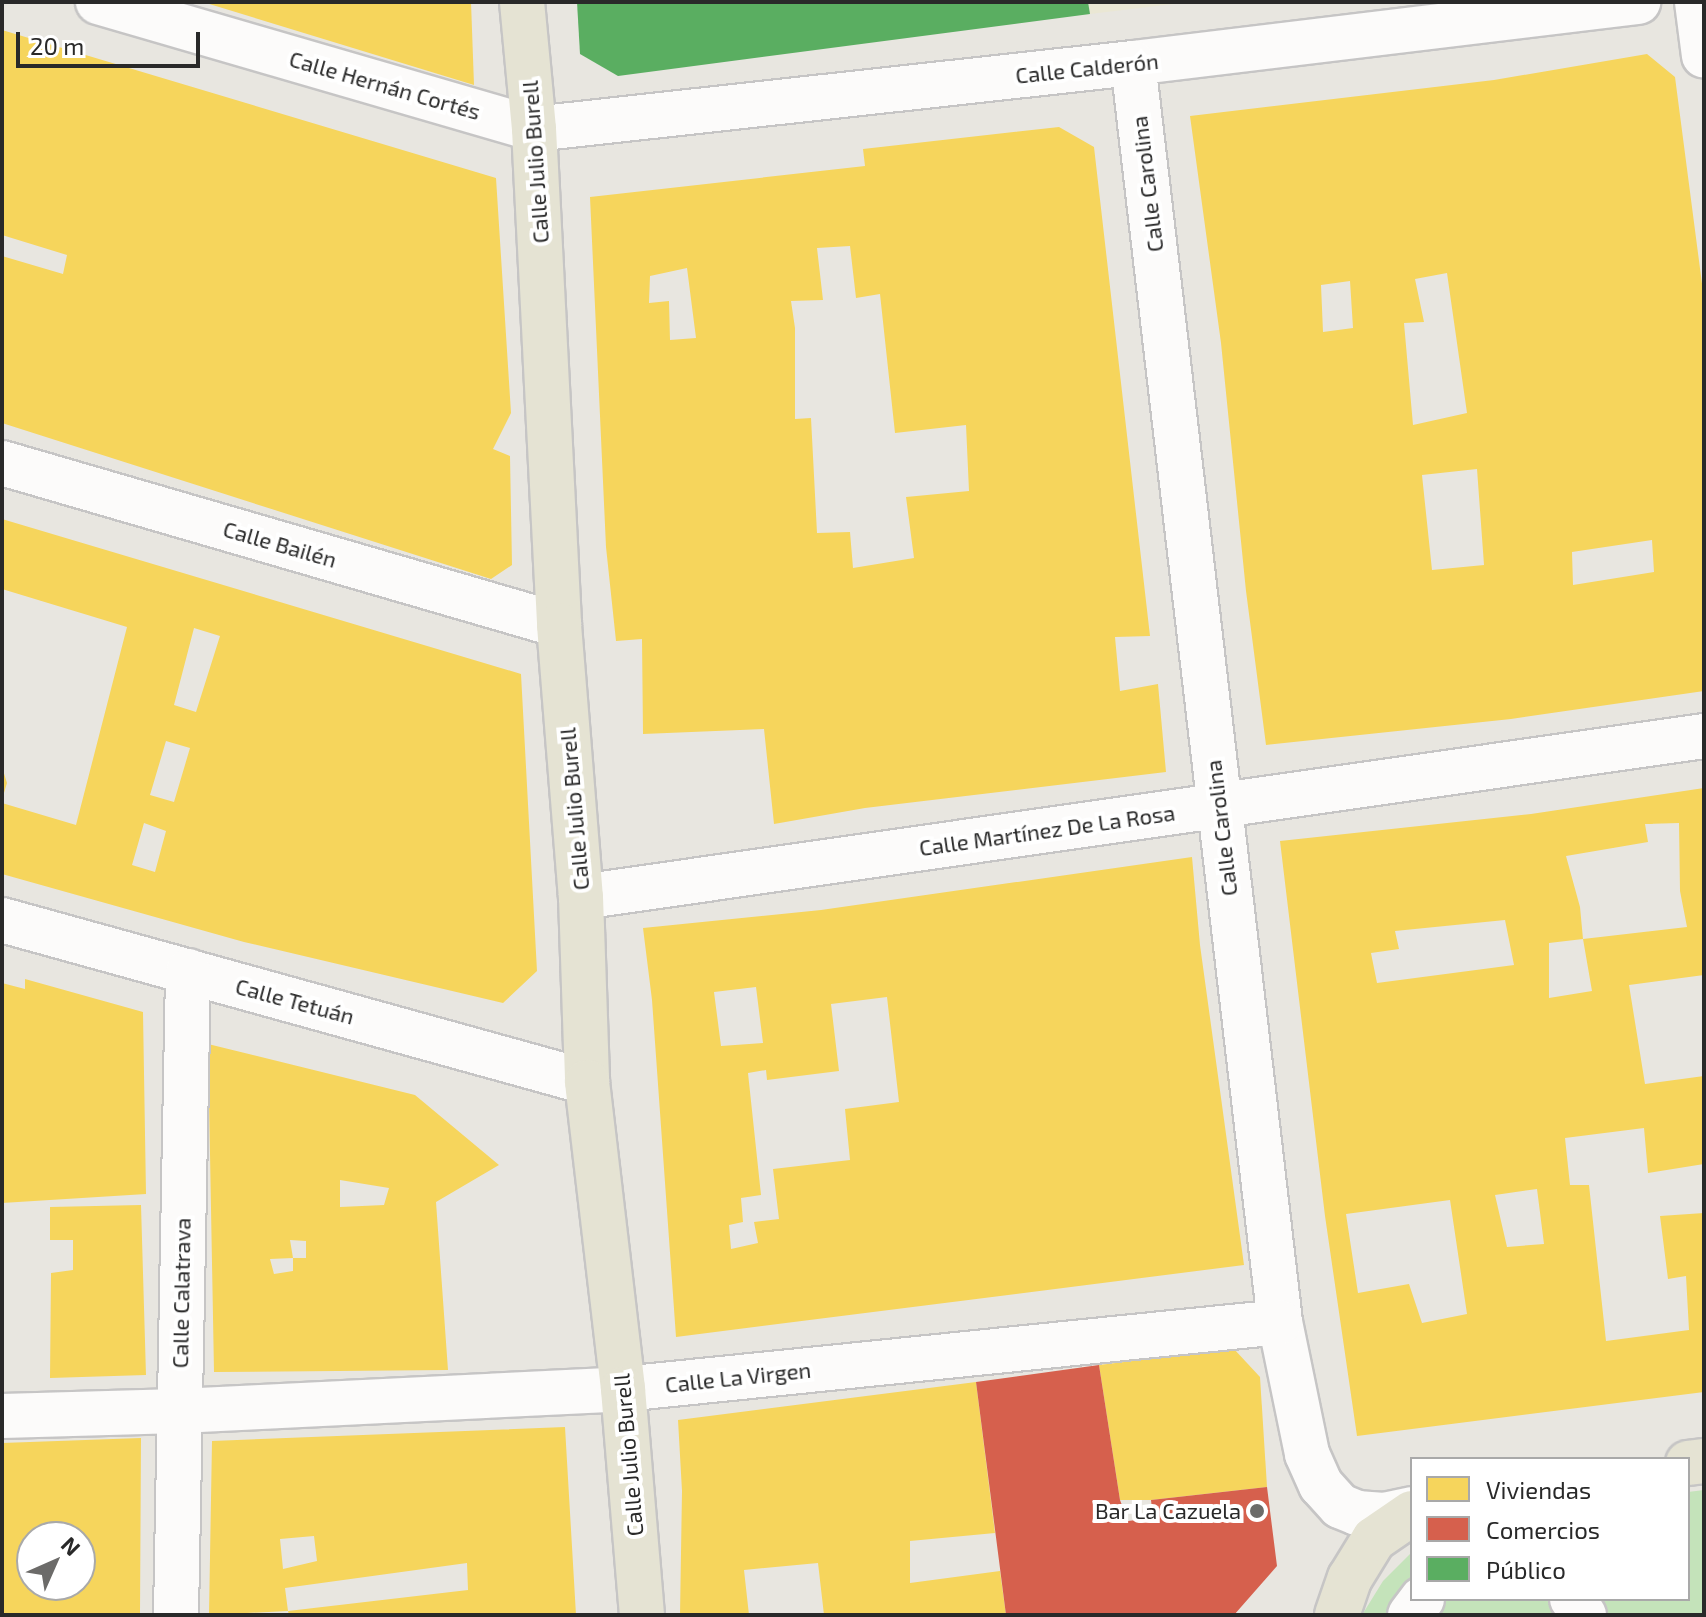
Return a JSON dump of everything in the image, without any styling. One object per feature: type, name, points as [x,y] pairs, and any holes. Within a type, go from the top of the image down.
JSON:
[{"type":"main road","name":"Calle Julio Burell","points":[[522,2],[534,129],[559,625],[581,897],[587,1082],[623,1389],[642,1615]]},
{"type":"main road","points":[[1316,1615],[1374,1539],[1410,1512]]},
{"type":"main road","points":[[1337,1615],[1350,1578],[1374,1539]]},
{"type":"street","name":"Calle Hernán Cortés","points":[[98,2],[534,129]]},
{"type":"street","name":"Calle Calderón","points":[[534,129],[1133,63],[1638,2]]},
{"type":"street","points":[[1697,2],[1704,56]]},
{"type":"street","name":"Calle Carolina","points":[[1133,63],[1280,1322],[1307,1454],[1321,1485],[1340,1506],[1357,1513],[1384,1515],[1410,1511]]},
{"type":"street","name":"Calle Bailén","points":[[2,463],[559,625]]},
{"type":"street","name":"Calle Martínez De La Rosa","points":[[581,897],[1704,736]]},
{"type":"street","name":"Calle Tetuán","points":[[2,920],[587,1082]]},
{"type":"street","name":"Calle Calatrava","points":[[176,1615],[188,971]]},
{"type":"street","name":"Calle La Virgen","points":[[2,1416],[179,1411],[623,1389],[1280,1322]]},
{"type":"shaded area","points":[[1088,2],[1190,2],[1090,14]]},
{"type":"green space","points":[[1704,1490],[1704,1615],[1362,1615],[1383,1581],[1410,1554],[1410,1601],[1690,1601],[1690,1492]]},
{"type":"building: Viviendas","points":[[471,2],[474,85],[206,3]]},
{"type":"building: Viviendas","points":[[2,30],[496,178],[511,413],[493,449],[510,456],[512,565],[491,579],[2,423],[2,256],[63,274],[67,255],[2,235]]},
{"type":"building: Viviendas","points":[[1647,54],[1675,77],[1704,299],[1704,691],[1511,719],[1266,745],[1246,591],[1221,343],[1190,116],[1494,80]],"holes":[[[1447,273],[1467,413],[1413,425],[1404,323],[1424,322],[1415,279]],[[1350,281],[1353,328],[1323,332],[1321,285]],[[1477,469],[1484,565],[1432,570],[1422,475]],[[1652,540],[1654,572],[1573,585],[1572,552]]]},
{"type":"building: Viviendas","points":[[1059,127],[1094,147],[1150,636],[1115,637],[1120,691],[1158,684],[1166,772],[865,808],[774,824],[764,729],[643,734],[642,639],[616,641],[606,547],[590,197],[865,166],[863,149]],"holes":[[[850,246],[856,298],[880,294],[895,433],[966,425],[969,491],[906,497],[914,558],[853,568],[850,532],[817,533],[811,418],[795,419],[795,328],[791,301],[823,300],[817,248]],[[687,268],[696,338],[670,340],[669,301],[649,303],[650,276]]]},
{"type":"building: Viviendas","points":[[2,519],[521,674],[537,971],[503,1003],[244,942],[2,874],[2,803],[76,825],[127,627],[2,589]],"holes":[[[194,628],[220,636],[196,712],[174,705]],[[166,741],[190,748],[174,802],[150,795]],[[144,823],[166,831],[155,872],[132,865]]]},
{"type":"building: Viviendas","points":[[2,767],[7,783],[3,796],[2,796]]},
{"type":"building: Viviendas","points":[[1704,788],[1704,975],[1629,985],[1645,1084],[1704,1076],[1704,1164],[1648,1173],[1644,1128],[1565,1138],[1570,1185],[1589,1185],[1606,1341],[1689,1330],[1686,1276],[1668,1279],[1660,1216],[1704,1213],[1704,1392],[1357,1436],[1325,1216],[1280,841],[1531,814]],"holes":[[[1679,823],[1680,891],[1687,927],[1583,939],[1580,907],[1566,856],[1648,842],[1645,824]],[[1505,920],[1514,965],[1377,983],[1371,953],[1399,949],[1395,931]],[[1583,939],[1592,991],[1549,998],[1549,943]],[[1537,1189],[1544,1244],[1507,1247],[1495,1195]],[[1450,1200],[1467,1314],[1422,1323],[1409,1284],[1358,1293],[1346,1214]]]},
{"type":"building: Viviendas","points":[[1192,857],[1200,945],[1244,1265],[676,1337],[652,1000],[643,928],[821,910]],"holes":[[[756,987],[763,1043],[721,1046],[714,992]],[[887,997],[899,1102],[845,1109],[850,1160],[773,1169],[779,1219],[754,1222],[758,1243],[731,1249],[729,1225],[743,1222],[741,1198],[761,1195],[748,1073],[766,1070],[767,1080],[839,1071],[831,1004]]]},
{"type":"building: Viviendas","points":[[25,979],[143,1012],[146,1194],[2,1203],[2,983],[25,989]]},
{"type":"building: Viviendas","points":[[208,1044],[415,1095],[499,1165],[436,1202],[448,1370],[214,1372]],"holes":[[[340,1180],[389,1188],[384,1205],[340,1207]],[[290,1240],[306,1241],[306,1258],[293,1258]],[[293,1258],[293,1271],[274,1274],[270,1259]]]},
{"type":"building: Viviendas","points":[[141,1205],[146,1375],[50,1378],[51,1273],[73,1270],[73,1240],[50,1240],[50,1207]]},
{"type":"building: Viviendas","points":[[1234,1349],[1260,1377],[1267,1487],[1151,1500],[1120,1500],[1099,1365]]},
{"type":"building: Viviendas","points":[[976,1382],[995,1533],[910,1541],[910,1583],[1000,1571],[1006,1615],[824,1615],[818,1563],[744,1570],[749,1615],[680,1615],[682,1491],[678,1420]]},
{"type":"building: Viviendas","points":[[565,1427],[576,1615],[289,1615],[288,1611],[209,1615],[212,1441]],"holes":[[[314,1536],[317,1561],[283,1569],[280,1539]],[[467,1563],[468,1590],[288,1611],[285,1588]]]},
{"type":"building: Viviendas","points":[[141,1438],[140,1615],[2,1615],[2,1443]]},
{"type":"building: Comercios","points":[[1099,1365],[1120,1500],[1128,1521],[1153,1518],[1151,1500],[1267,1487],[1277,1566],[1234,1615],[1006,1615],[976,1382]]},
{"type":"building: Público","points":[[577,2],[1088,2],[1090,14],[618,76],[580,54]]},
{"type":"place","name":"Bar La Cazuela","points":[[1257,1511]]}]
